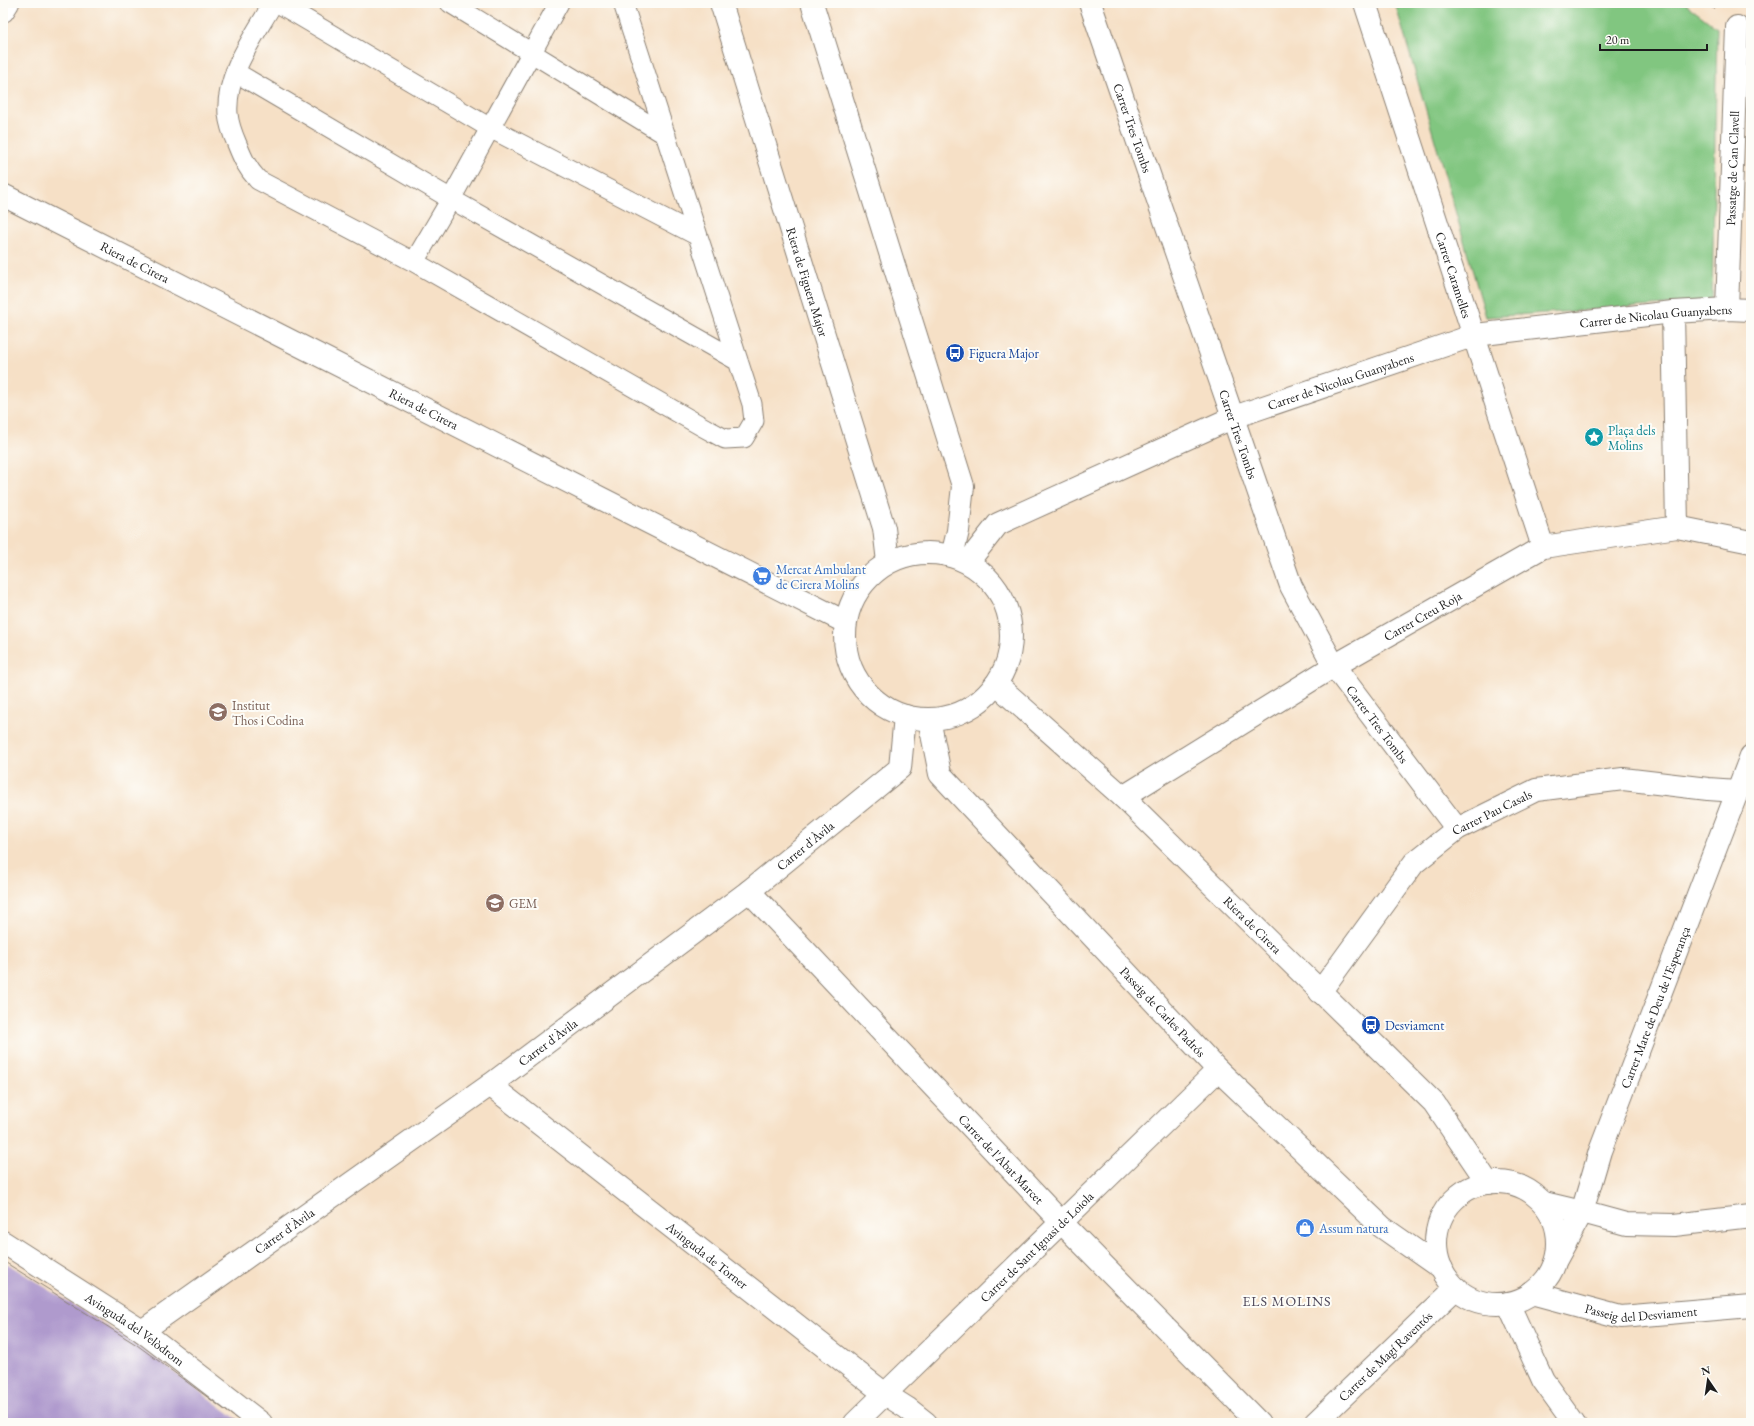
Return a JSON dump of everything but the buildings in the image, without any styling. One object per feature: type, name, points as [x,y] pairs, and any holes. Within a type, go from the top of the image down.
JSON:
[{"type":"street","points":[[3,11],[8,3]]},
{"type":"street","name":"Riera de Figuera Major","points":[[721,3],[884,528],[888,562]]},
{"type":"street","points":[[812,3],[963,486],[958,531],[960,559]]},
{"type":"street","name":"Carrer Tres Tombs","points":[[1090,3],[1291,586],[1334,666],[1457,829]]},
{"type":"street","name":"Carrer Caramelles","points":[[1365,3],[1543,546]]},
{"type":"street","name":"Passatge de Can Clavell","points":[[1727,309],[1743,56],[1738,27]]},
{"type":"street","name":"Riera de Cirera","points":[[3,195],[845,622]]},
{"type":"street","name":"Carrer de Nicolau Guanyabens","points":[[960,559],[998,524],[1234,418],[1475,335],[1673,312],[1727,309],[1751,310]]},
{"type":"street","points":[[1673,312],[1677,527]]},
{"type":"street","name":"Carrer Creu Roja","points":[[1123,797],[1334,666],[1543,546],[1677,527],[1751,542]]},
{"type":"street","points":[[914,553],[942,553],[960,559],[990,579],[1005,603],[1012,630],[1008,658],[996,684],[983,698],[967,709],[949,717],[929,719],[905,716],[883,706],[864,690],[851,670],[845,647],[845,622],[850,604],[859,587],[872,573],[888,562],[914,553]]},
{"type":"street","name":"Riera de Cirera","points":[[996,684],[1123,797],[1434,1103],[1488,1183]]},
{"type":"street","name":"Carrer d'Àvila","points":[[142,1331],[490,1085],[749,891],[900,768],[905,716]]},
{"type":"street","name":"Passeig de Carles Padrós","points":[[929,719],[940,774],[1218,1070],[1382,1228],[1442,1269]]},
{"type":"street","name":"Carrer Mare de Deu de l'Esperança","points":[[1557,1258],[1582,1212],[1600,1151],[1751,756]]},
{"type":"street","name":"Carrer Pau Casals","points":[[1320,992],[1414,863],[1457,829],[1536,790],[1623,779],[1737,791]]},
{"type":"street","name":"Carrer de l'Abat Marcet","points":[[749,891],[1061,1222],[1259,1423]]},
{"type":"street","name":"Carrer de Sant Ignasi de Loiola","points":[[855,1423],[1218,1070]]},
{"type":"street","name":"Avinguda de Torner","points":[[490,1085],[885,1394],[907,1408],[926,1423]]},
{"type":"street","points":[[1488,1183],[1507,1183],[1527,1190],[1544,1204],[1550,1211],[1559,1236],[1557,1258],[1547,1278],[1532,1293],[1508,1303],[1495,1304],[1474,1300],[1456,1288],[1449,1280],[1442,1269],[1437,1252],[1438,1230],[1452,1203],[1468,1190],[1488,1183]]},
{"type":"street","points":[[1544,1204],[1582,1212],[1626,1224],[1674,1225],[1751,1216]]},
{"type":"street","name":"Avinguda del Velòdrom","points":[[3,1242],[142,1331],[261,1423]]},
{"type":"street","name":"Carrer de Magí Raventós","points":[[1314,1423],[1456,1288]]},
{"type":"street","name":"Passeig del Desviament","points":[[1532,1293],[1621,1318],[1751,1306]]},
{"type":"street","points":[[1508,1303],[1543,1380],[1574,1423]]},
{"type":"lane","points":[[273,3],[235,72],[229,93],[228,115],[233,133],[247,168],[258,180],[414,262],[725,439],[744,438],[754,421],[752,404],[623,3]]},
{"type":"lane","points":[[278,3],[490,128],[698,236]]},
{"type":"lane","points":[[450,3],[666,135]]},
{"type":"lane","points":[[414,262],[451,199],[559,3]]},
{"type":"lane","points":[[235,72],[451,199],[738,361]]},
{"type":"green space","points":[[1395,3],[1684,3],[1717,28],[1712,302],[1486,317]]},
{"type":"place","name":"Figuera Major","points":[[955,353]]},
{"type":"place","name":"Plaça dels Molins","points":[[1594,437]]},
{"type":"place","name":"Mercat Ambulant de Cirera Molins","points":[[762,576]]},
{"type":"place","name":"Institut Thos i Codina","points":[[218,712]]},
{"type":"place","name":"GEM","points":[[495,903]]},
{"type":"place","name":"Desviament","points":[[1371,1025]]},
{"type":"place","name":"Assum natura","points":[[1305,1228]]},
{"type":"district","name":"ELS MOLINS","points":[[1287,1301]]}]
